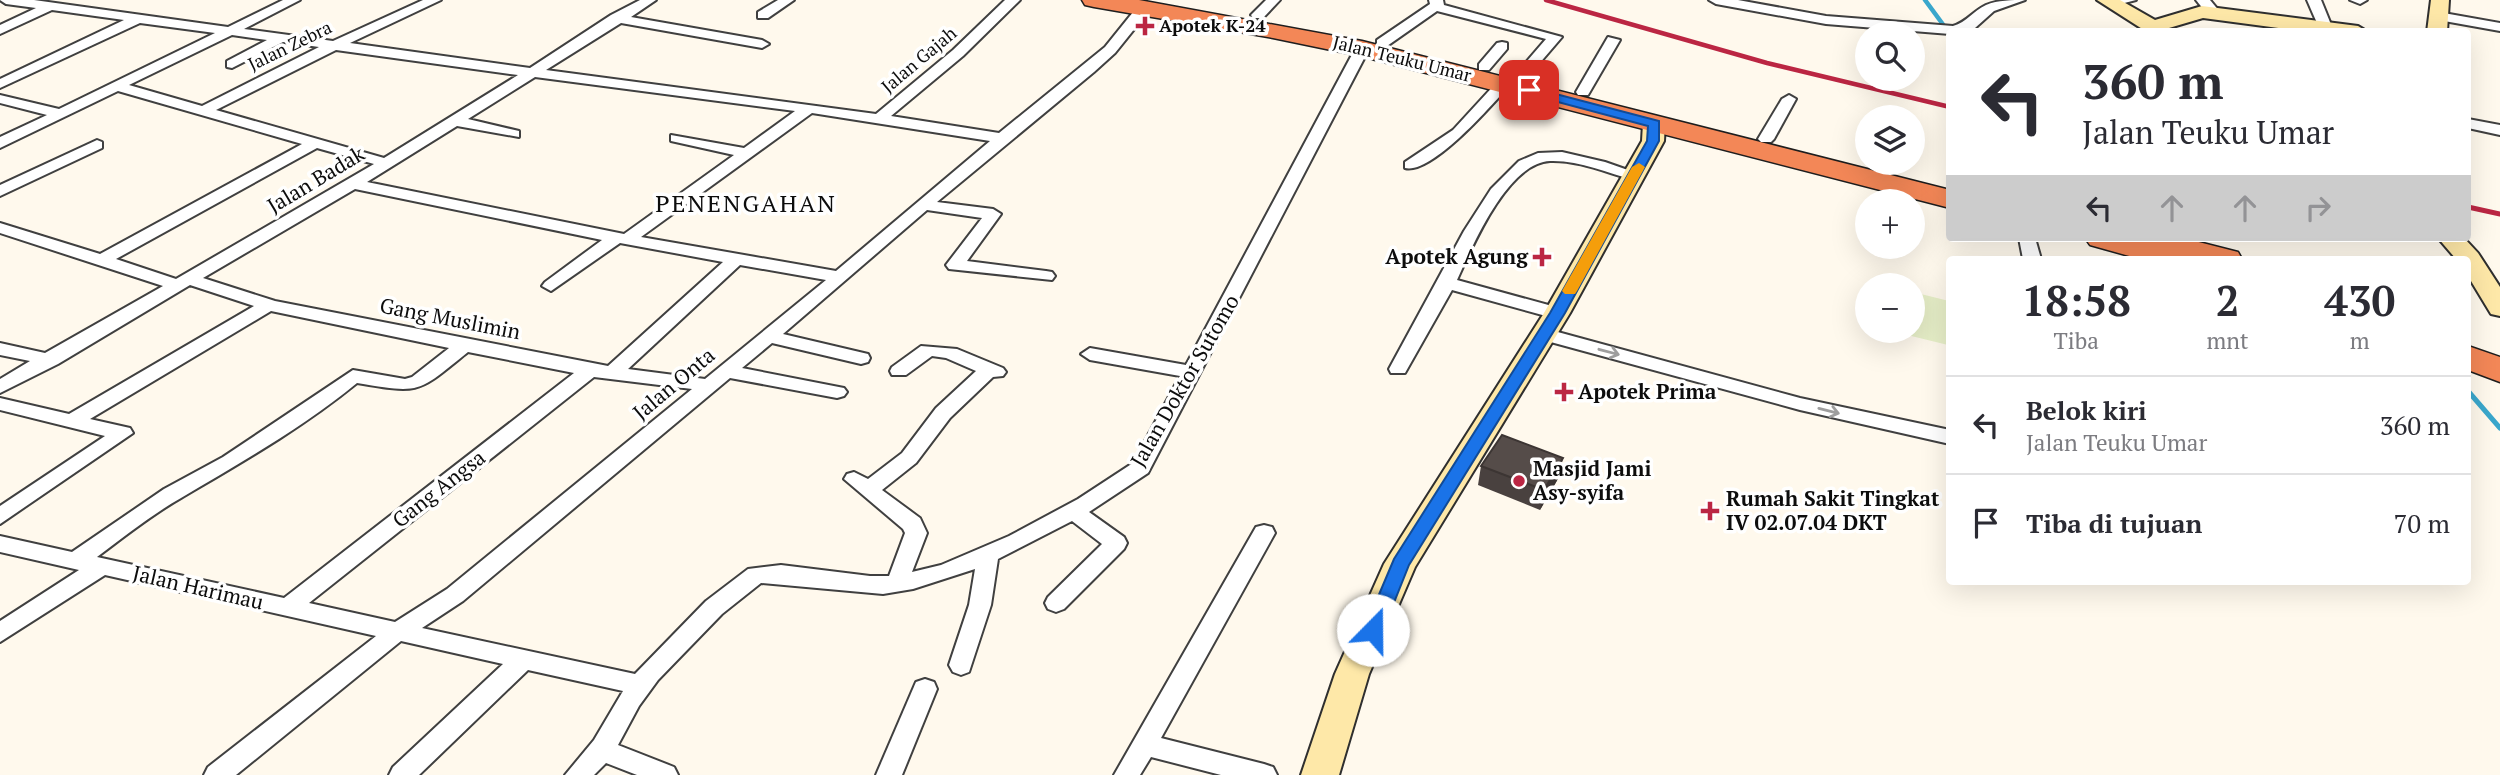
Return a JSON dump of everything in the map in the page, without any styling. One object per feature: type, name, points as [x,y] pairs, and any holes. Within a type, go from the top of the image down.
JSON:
[{"type":"highway","name":"Jalan Teuku Umar","points":[[1094,0],[1279,20],[1372,46],[1583,92],[1679,130]]},
{"type":"highway","name":"Jalan Teuku Umar","points":[[1503,76],[1679,130],[1855,161]]},
{"type":"highway","name":"Jalan Teuku Umar","points":[[1775,146],[1946,198]]},
{"type":"highway","name":"Jalan Teuku Umar","points":[[1912,175],[1946,186]]},
{"type":"highway","points":[[2115,242],[2166,256]]},
{"type":"highway","points":[[2161,242],[2215,256]]},
{"type":"highway","points":[[2471,344],[2500,355]]},
{"type":"highway","points":[[2471,358],[2500,370]]},
{"type":"street","points":[[6,0],[59,3],[139,18],[333,46],[809,108],[1002,138]]},
{"type":"street","points":[[0,143],[293,0]]},
{"type":"street","name":"Jalan Zebra","points":[[203,111],[333,46],[434,0]]},
{"type":"street","name":"Jalan Badak","points":[[0,387],[353,184],[616,18],[649,0]]},
{"type":"street","points":[[763,15],[787,0]]},
{"type":"street","name":"Jalan Gajah","points":[[878,120],[962,50],[1013,0]]},
{"type":"street","points":[[1716,0],[1826,20],[1946,30]]},
{"type":"street","points":[[1959,28],[1970,24],[1989,8],[2018,0]]},
{"type":"street","points":[[2314,0],[2325,27]]},
{"type":"street","points":[[2116,1],[2158,28]]},
{"type":"street","points":[[0,30],[59,3]]},
{"type":"street","name":"Jalan Onta","points":[[217,775],[397,632],[455,595],[768,336],[1114,46],[1148,4]]},
{"type":"street","points":[[1372,46],[1436,4],[1555,37],[1503,76],[1458,132],[1411,166]]},
{"type":"street","points":[[2162,28],[2208,6],[2332,28]]},
{"type":"street","points":[[2439,16],[2500,27]]},
{"type":"street","points":[[0,84],[139,18]]},
{"type":"street","points":[[616,18],[762,44]]},
{"type":"street","points":[[232,64],[279,38]]},
{"type":"street","points":[[1583,92],[1613,40]]},
{"type":"street","name":"Jalan Doktor Sutomo","points":[[578,775],[602,750],[641,685],[727,596],[758,574],[786,574],[858,585],[911,583],[988,555],[1108,491],[1140,468],[1372,46]]},
{"type":"street","points":[[1502,46],[1503,76]]},
{"type":"street","points":[[118,87],[386,163]]},
{"type":"street","points":[[0,99],[59,113]]},
{"type":"street","points":[[1775,146],[1789,99]]},
{"type":"street","points":[[551,286],[809,108]]},
{"type":"street","points":[[455,121],[514,134]]},
{"type":"street","points":[[2471,125],[2500,130]]},
{"type":"street","points":[[1320,775],[1352,674],[1400,564],[1550,324],[1634,176],[1679,130]]},
{"type":"street","points":[[676,138],[747,153]]},
{"type":"street","points":[[102,260],[313,144]]},
{"type":"street","points":[[0,191],[97,145]]},
{"type":"street","points":[[1398,369],[1447,283],[1457,260],[1503,183],[1527,162],[1549,157],[1634,176]]},
{"type":"street","points":[[353,184],[561,228],[840,276]]},
{"type":"street","points":[[923,205],[993,214],[955,265],[1045,276]]},
{"type":"street","name":"Gang Muslimin","points":[[0,228],[102,260],[268,305],[590,370],[706,385]]},
{"type":"street","points":[[2454,242],[2467,256]]},
{"type":"street","points":[[612,373],[736,259]]},
{"type":"street","points":[[2471,261],[2500,308]]},
{"type":"street","points":[[1447,283],[1550,324],[1800,404],[1946,436]]},
{"type":"street","points":[[71,421],[222,335],[268,305]]},
{"type":"street","points":[[768,336],[861,358]]},
{"type":"street","points":[[76,560],[171,495],[230,463],[321,402],[353,376],[405,385],[418,382],[466,344]]},
{"type":"street","points":[[0,349],[51,360]]},
{"type":"street","points":[[897,584],[916,533],[912,524],[861,484],[909,458],[943,412],[993,371],[950,353],[928,350],[899,371]]},
{"type":"street","points":[[1090,354],[1193,372]]},
{"type":"street","name":"Gang Angsa","points":[[287,608],[590,370]]},
{"type":"street","points":[[724,371],[837,393]]},
{"type":"street","points":[[0,404],[123,433],[0,516]]},
{"type":"street","points":[[1056,603],[1116,543],[1072,510]]},
{"type":"street","points":[[1127,775],[1264,533]]},
{"type":"street","name":"Jalan Harimau","points":[[0,544],[641,685]]},
{"type":"street","points":[[961,664],[981,605],[988,555]]},
{"type":"street","points":[[0,633],[102,566]]},
{"type":"street","points":[[402,775],[523,660]]},
{"type":"street","points":[[889,775],[925,689]]},
{"type":"street","points":[[1143,744],[1264,775]]},
{"type":"street","points":[[602,750],[665,775]]},
{"type":"green space","points":[[1925,295],[1946,300],[1946,345],[1925,339]]},
{"type":"building","points":[[1502,435],[1563,458],[1544,490],[1481,466]]},
{"type":"waterway","points":[[1925,0],[1946,29]]},
{"type":"waterway","points":[[2471,394],[2500,428]]},
{"type":"railway","points":[[1546,0],[1767,63],[1946,106]]},
{"type":"railway","points":[[2471,208],[2500,214]]},
{"type":"slow traffic","points":[[1570,291],[1639,167]]},
{"type":"place","name":"Apotek K-24","points":[[1145,26]]},
{"type":"place","name":"Apotek Agung","points":[[1542,257]]},
{"type":"place","name":"Apotek Prima","points":[[1564,392]]},
{"type":"place","name":"Masjid Jami Asy-syifa","points":[[1519,481]]},
{"type":"place","name":"Rumah Sakit Tingkat IV 02.07.04 DKT","points":[[1710,511]]},
{"type":"district","name":"PENENGAHAN","points":[[746,204]]},
{"type":"route","points":[[1373,630],[1400,564],[1557,313],[1653,141],[1654,124],[1529,90]]}]
